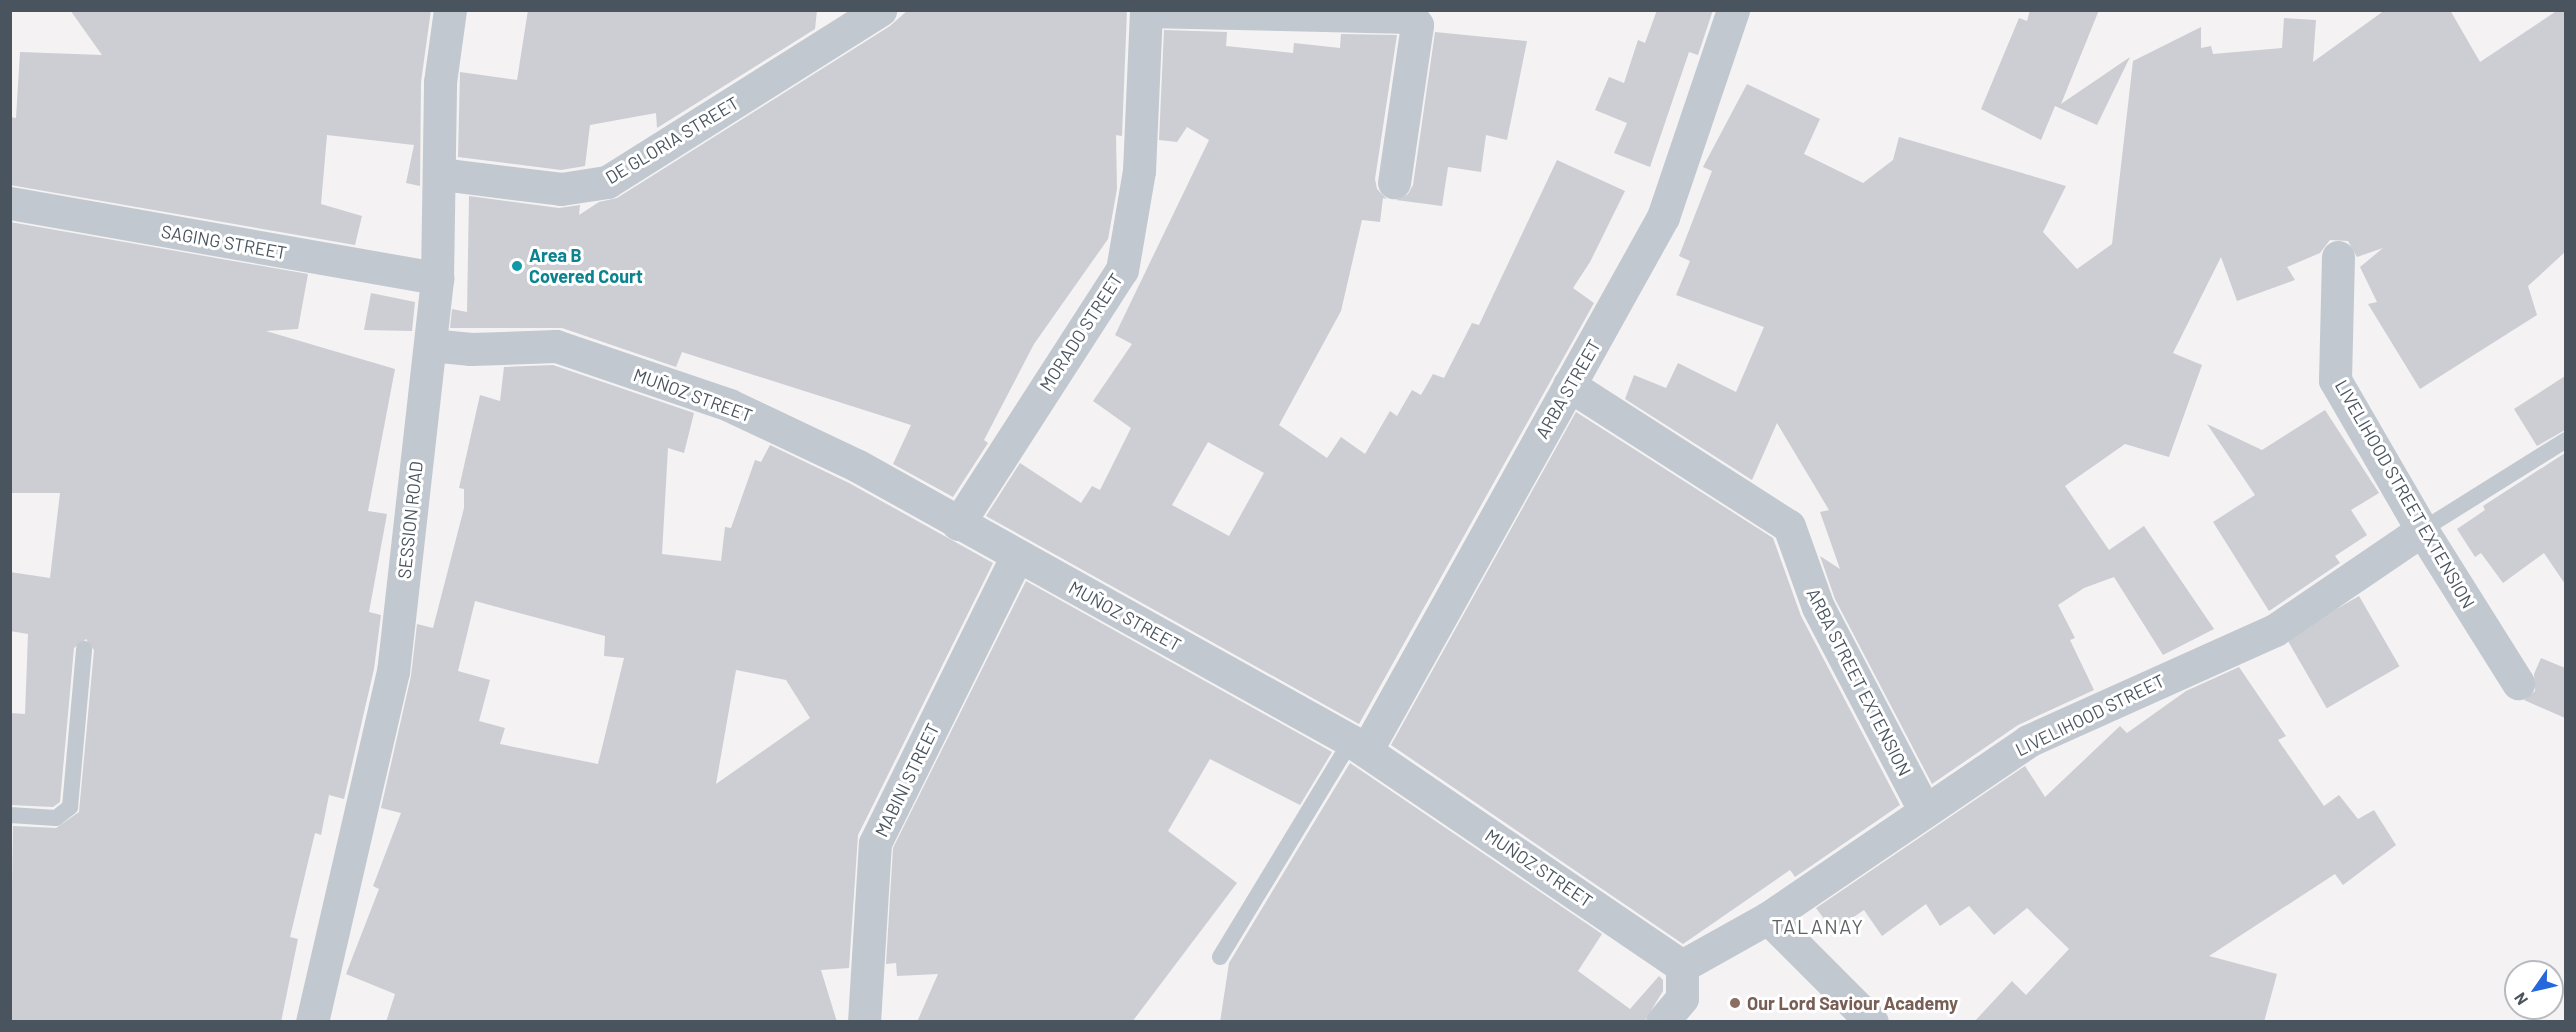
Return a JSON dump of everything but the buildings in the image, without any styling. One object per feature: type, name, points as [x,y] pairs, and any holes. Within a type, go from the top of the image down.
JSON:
[{"type":"street","name":"SESSION ROAD","points":[[312,1022],[393,672],[437,278],[441,174],[440,82],[450,10]]},
{"type":"street","name":"DE GLORIA STREET","points":[[441,174],[561,189],[607,182],[880,10]]},
{"type":"street","name":"ARBA STREET","points":[[1359,746],[1569,385],[1663,217],[1733,10]]},
{"type":"street","points":[[1146,11],[1412,17],[1417,25],[1394,182]]},
{"type":"street","name":"MORADO STREET","points":[[958,524],[1122,270],[1139,171],[1146,11]]},
{"type":"street","name":"SAGING STREET","points":[[10,203],[437,278]]},
{"type":"street","name":"LIVELIHOOD STREET EXTENSION","points":[[2338,257],[2335,380],[2422,530],[2518,683]]},
{"type":"street","name":"MUÑOZ STREET","points":[[430,345],[471,349],[556,346],[729,405],[858,466],[958,524],[1359,746],[1682,966]]},
{"type":"street","name":"ARBA STREET EXTENSION","points":[[1569,385],[1789,526],[1818,607],[1924,810]]},
{"type":"street","name":"LIVELIHOOD STREET","points":[[1768,918],[2028,741],[2275,630],[2422,530]]},
{"type":"street","name":"MABINI STREET","points":[[864,1022],[875,843],[1017,556]]},
{"type":"street","points":[[1662,1022],[1682,998],[1682,966],[1768,918],[1872,1022]]},
{"type":"lane","points":[[2422,530],[2565,440]]},
{"type":"lane","points":[[10,814],[56,818],[70,807],[84,649]]},
{"type":"lane","points":[[1220,957],[1359,746]]},
{"type":"place","name":"Area B Covered Court","points":[[517,266]]},
{"type":"place","name":"Our Lord Saviour Academy","points":[[1735,1003]]},
{"type":"district","name":"TALANAY","points":[[1818,926]]}]
